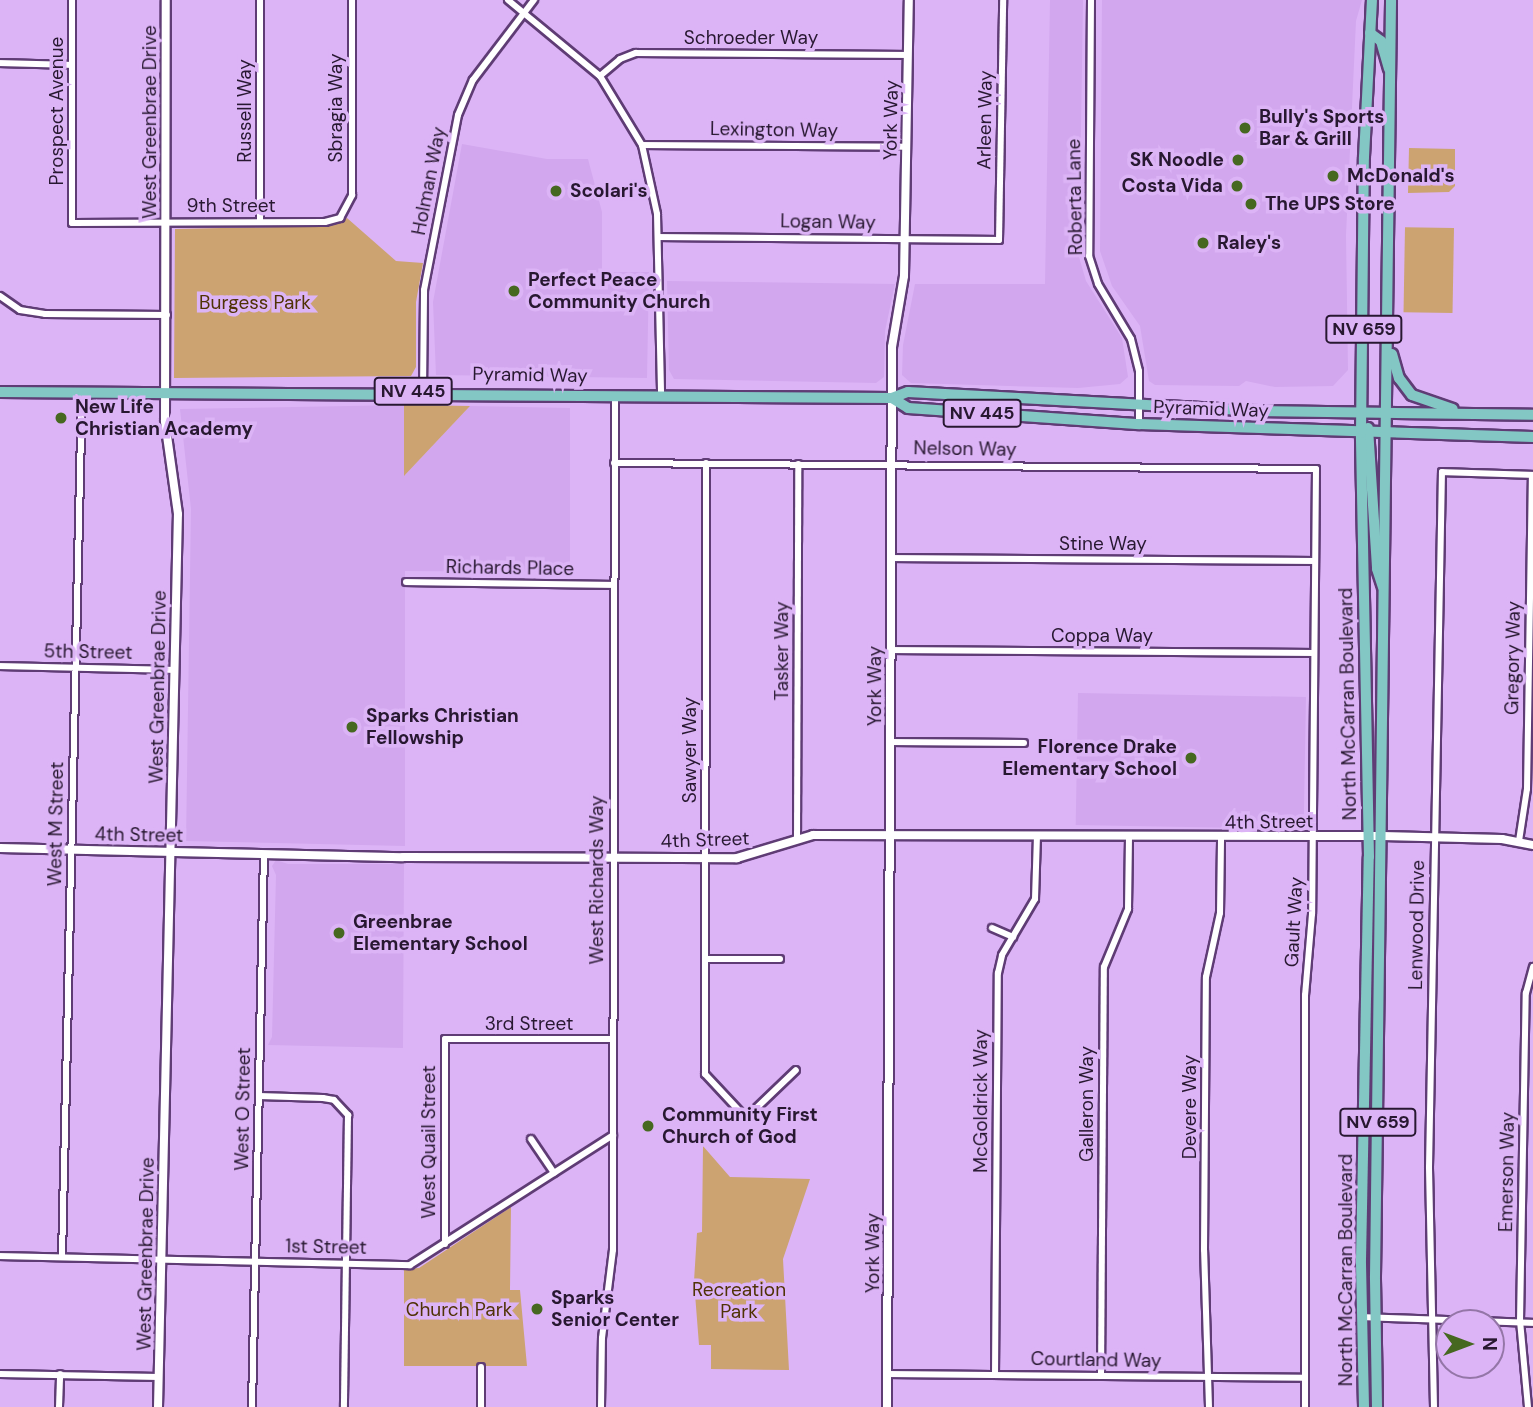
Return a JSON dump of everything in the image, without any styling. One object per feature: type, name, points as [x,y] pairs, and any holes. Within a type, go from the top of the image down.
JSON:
[{"type":"main road","name":"North McCarran Boulevard","points":[[1364,1407],[1362,1317],[1368,836],[1365,433],[1362,414],[1372,0]]},
{"type":"main road","name":"North McCarran Boulevard","points":[[1377,1407],[1391,0]]},
{"type":"main road","points":[[1370,33],[1381,41],[1391,72]]},
{"type":"main road","points":[[1388,342],[1399,378],[1412,395],[1467,414]]},
{"type":"main road","name":"Pyramid Way","points":[[0,391],[423,391],[892,398],[908,392],[1139,406],[1362,414],[1387,411],[1533,415]]},
{"type":"main road","name":"Pyramid Way","points":[[892,398],[908,408],[1139,424],[1533,438]]},
{"type":"main road","points":[[1365,433],[1377,569],[1386,594]]},
{"type":"street","name":"Prospect Avenue","points":[[72,0],[72,223]]},
{"type":"street","name":"West Greenbrae Drive","points":[[158,1407],[178,513],[166,441],[166,0]]},
{"type":"street","name":"Russell Way","points":[[260,0],[260,222]]},
{"type":"street","name":"Sbragia Way","points":[[344,214],[352,195],[352,0]]},
{"type":"street","points":[[509,0],[600,76],[622,105],[642,145],[655,192],[661,394]]},
{"type":"street","name":"Holman Way","points":[[423,391],[424,290],[458,116],[473,80],[534,0]]},
{"type":"street","name":"York Way","points":[[887,1407],[892,347],[904,276],[909,0]]},
{"type":"street","name":"Arleen Way","points":[[999,240],[1003,0]]},
{"type":"street","name":"Roberta Lane","points":[[1091,0],[1089,256],[1098,284],[1131,337],[1139,371],[1139,424]]},
{"type":"street","name":"Schroeder Way","points":[[600,76],[620,59],[636,53],[908,55]]},
{"type":"street","points":[[0,63],[72,65]]},
{"type":"street","name":"Lexington Way","points":[[642,145],[907,147]]},
{"type":"street","name":"9th Street","points":[[72,223],[325,222],[344,214]]},
{"type":"street","name":"Logan Way","points":[[658,236],[999,240]]},
{"type":"street","points":[[0,296],[20,310],[45,314],[167,315]]},
{"type":"street","name":"West M Street","points":[[62,1257],[82,392]]},
{"type":"street","name":"West Richards Way","points":[[601,1407],[601,1367],[613,1250],[615,393]]},
{"type":"street","name":"Nelson Way","points":[[614,463],[1315,469]]},
{"type":"street","name":"Sawyer Way","points":[[706,463],[707,1078],[746,1118],[796,1070]]},
{"type":"street","name":"Tasker Way","points":[[797,839],[798,464]]},
{"type":"street","name":"Gault Way","points":[[1305,1407],[1305,995],[1313,837],[1315,469]]},
{"type":"street","name":"Lenwood Drive","points":[[1434,1407],[1429,1167],[1442,472],[1533,475]]},
{"type":"street","name":"Gregory Way","points":[[1519,841],[1527,789],[1533,475]]},
{"type":"street","name":"Stine Way","points":[[891,558],[1314,561]]},
{"type":"street","name":"Richards Place","points":[[406,582],[614,585]]},
{"type":"street","name":"Coppa Way","points":[[891,650],[1313,653]]},
{"type":"street","name":"5th Street","points":[[0,666],[175,670]]},
{"type":"street","points":[[891,742],[1024,743]]},
{"type":"street","name":"4th Street","points":[[0,848],[264,854],[705,858],[746,857],[813,835],[1221,838],[1383,836],[1519,841],[1533,845]]},
{"type":"street","name":"McGoldrick Way","points":[[995,1375],[998,973],[1013,937],[1035,898],[1037,837]]},
{"type":"street","name":"Galleron Way","points":[[1101,1376],[1104,967],[1128,909],[1129,837]]},
{"type":"street","name":"Devere Way","points":[[1209,1407],[1206,977],[1220,913],[1221,838]]},
{"type":"street","name":"West O Street","points":[[252,1407],[264,854]]},
{"type":"street","points":[[992,928],[1013,937]]},
{"type":"street","points":[[705,959],[780,959]]},
{"type":"street","name":"Emerson Way","points":[[1528,1407],[1520,1321],[1526,993],[1533,967]]},
{"type":"street","name":"3rd Street","points":[[445,1039],[613,1040]]},
{"type":"street","name":"West Quail Street","points":[[444,1244],[445,1039]]},
{"type":"street","points":[[259,1096],[323,1098],[342,1106],[348,1115],[344,1407]]},
{"type":"street","name":"1st Street","points":[[0,1256],[410,1265],[613,1135]]},
{"type":"street","points":[[531,1139],[554,1173]]},
{"type":"street","points":[[1362,1317],[1433,1317],[1533,1323]]},
{"type":"street","points":[[481,1367],[481,1407]]},
{"type":"street","points":[[0,1374],[159,1377]]},
{"type":"street","points":[[59,1407],[60,1374]]},
{"type":"street","name":"Courtland Way","points":[[887,1374],[1305,1378]]},
{"type":"shaded area","points":[[1050,0],[1083,0],[1079,257],[1086,281],[1122,338],[1128,377],[1120,384],[1078,388],[911,383],[902,375],[903,345],[915,284],[1045,284]]},
{"type":"shaded area","points":[[1102,0],[1362,0],[1356,21],[1346,235],[1348,370],[1333,386],[1275,387],[1246,381],[1239,386],[1155,385],[1149,381],[1140,326],[1112,286],[1100,251]]},
{"type":"shaded area","points":[[462,144],[547,159],[588,159],[602,212],[602,272],[649,272],[647,378],[436,375],[433,302]]},
{"type":"shaded area","points":[[667,281],[895,284],[885,331],[884,377],[876,383],[674,379],[669,370]]},
{"type":"shaded area","points":[[404,405],[405,475],[470,406],[570,408],[570,572],[405,571],[405,846],[186,841],[191,509],[180,409]]},
{"type":"shaded area","name":"Florence Drake Elementary School","points":[[1078,693],[1306,697],[1304,829],[1076,825]]},
{"type":"shaded area","name":"Greenbrae Elementary School","points":[[276,860],[288,864],[404,864],[403,1048],[268,1045],[272,1037],[276,875],[272,866]]},
{"type":"green space","points":[[1409,148],[1455,149],[1455,186],[1449,192],[1408,193]]},
{"type":"green space","name":"Burgess Park","points":[[347,218],[396,261],[423,263],[416,302],[416,367],[411,376],[174,378],[175,229],[324,226]]},
{"type":"green space","points":[[1405,227],[1454,228],[1453,313],[1404,312]]},
{"type":"green space","points":[[404,405],[470,406],[404,476]]},
{"type":"green space","name":"Recreation Park","points":[[703,1146],[730,1177],[810,1179],[783,1259],[789,1370],[711,1369],[711,1345],[699,1345],[694,1281],[697,1233],[702,1232]]},
{"type":"green space","name":"Church Park","points":[[511,1207],[510,1290],[520,1290],[527,1366],[404,1366],[404,1269],[419,1268]]},
{"type":"place","name":"Bully's Sports Bar & Grill","points":[[1245,128]]},
{"type":"place","name":"SK Noodle","points":[[1238,160]]},
{"type":"place","name":"McDonald's","points":[[1333,176]]},
{"type":"place","name":"Costa Vida","points":[[1237,186]]},
{"type":"place","name":"Scolari's","points":[[556,191]]},
{"type":"place","name":"The UPS Store","points":[[1251,204]]},
{"type":"place","name":"Raley's","points":[[1203,243]]},
{"type":"place","name":"Perfect Peace Community Church","points":[[514,291]]},
{"type":"place","name":"New Life Christian Academy","points":[[61,418]]},
{"type":"place","name":"Sparks Christian Fellowship","points":[[352,727]]},
{"type":"place","name":"Florence Drake Elementary School","points":[[1191,758]]},
{"type":"place","name":"Greenbrae Elementary School","points":[[339,933]]},
{"type":"place","name":"Community First Church of God","points":[[648,1126]]},
{"type":"place","name":"Sparks Senior Center","points":[[537,1309]]}]
